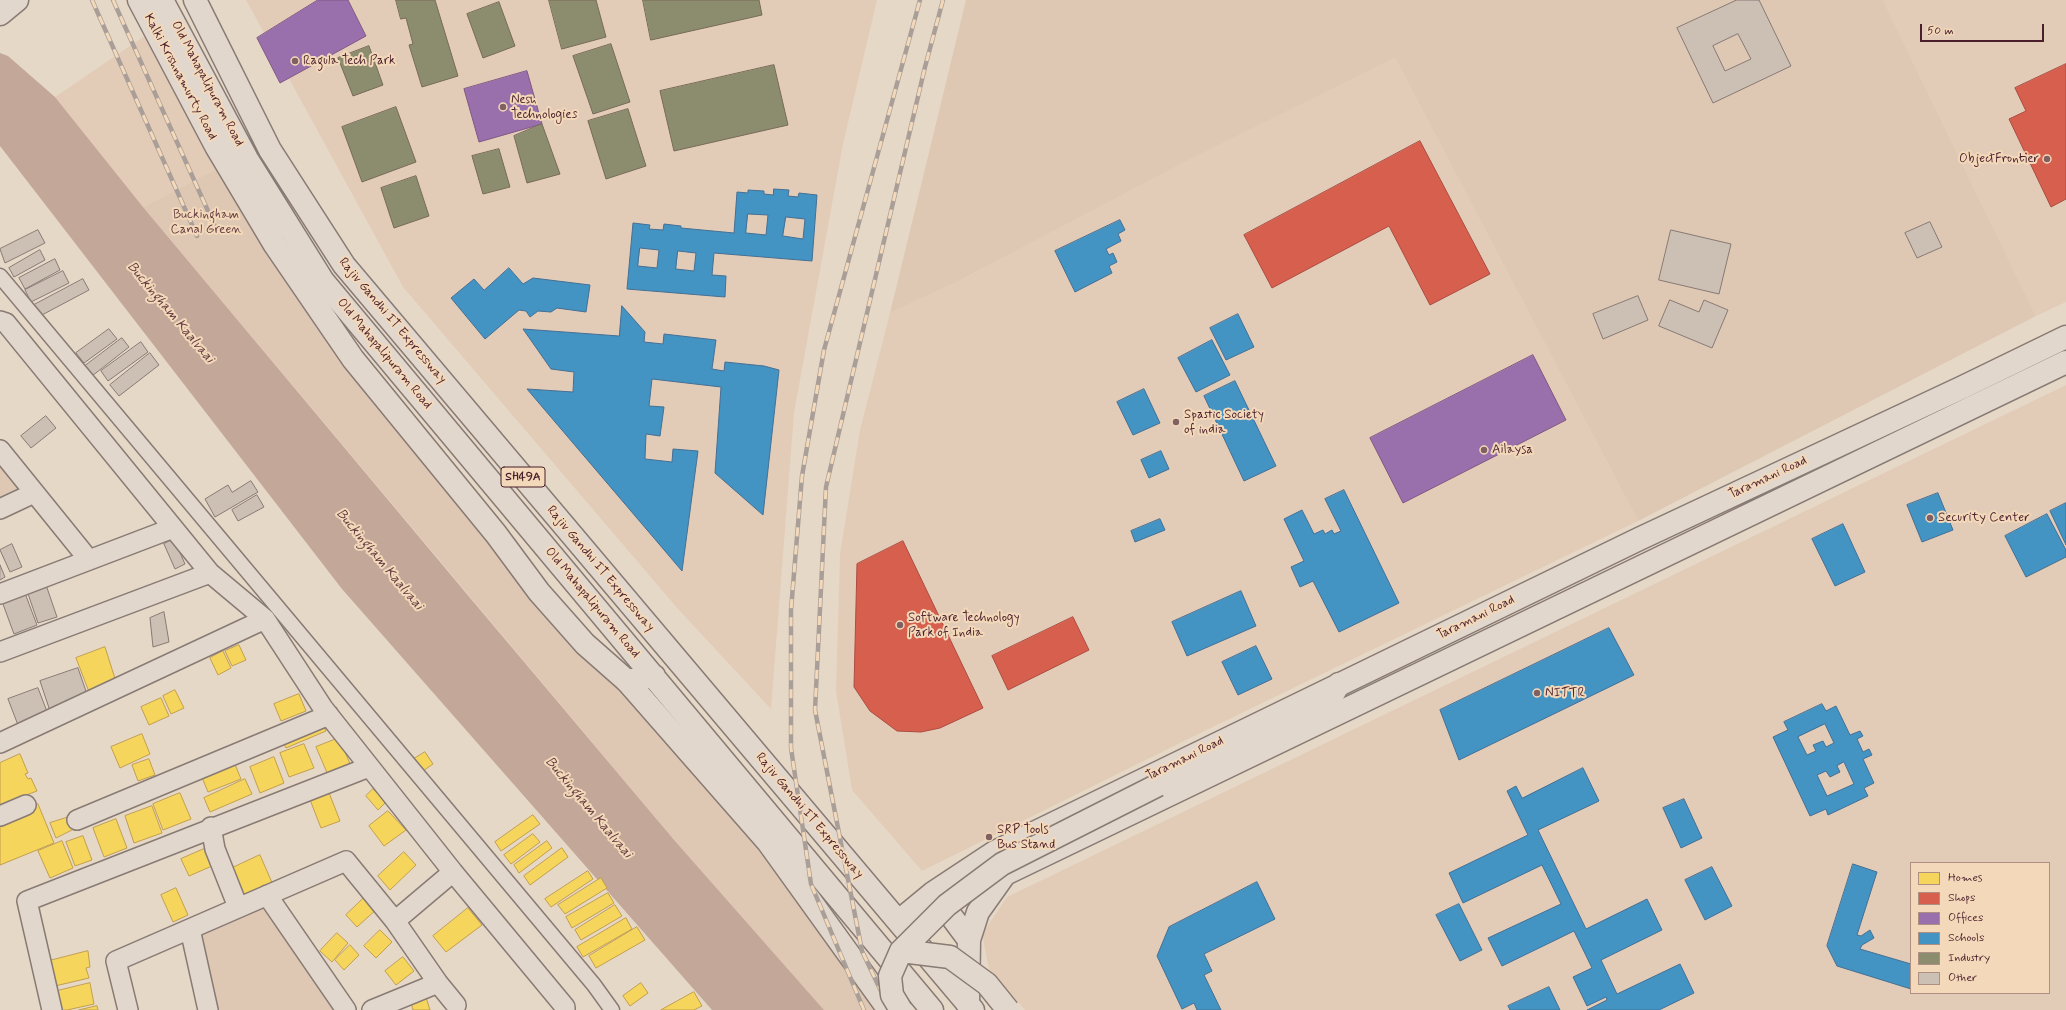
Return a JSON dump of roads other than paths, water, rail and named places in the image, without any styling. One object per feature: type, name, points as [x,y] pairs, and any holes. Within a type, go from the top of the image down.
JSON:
[{"type":"main road","points":[[0,14],[18,0]]},
{"type":"main road","name":"Kalki Krishnamurty Road","points":[[139,0],[216,146],[247,159]]},
{"type":"main road","name":"Old Mahapalipuram Road","points":[[162,0],[247,159],[323,281],[932,1010]]},
{"type":"main road","name":"Rajiv Gandhi IT Expressway","points":[[194,0],[270,150],[344,265],[645,623],[899,921],[970,1008]]},
{"type":"main road","points":[[216,146],[275,245],[353,359],[496,534],[539,592],[585,644],[627,681],[768,842],[889,1010]]},
{"type":"main road","name":"Taramani Road","points":[[899,921],[933,893],[995,852],[1639,539],[1964,387],[2066,337]]},
{"type":"main road","name":"Taramani Road","points":[[969,940],[978,912],[1005,874],[2066,362]]},
{"type":"main road","points":[[588,598],[608,579]]},
{"type":"main road","points":[[623,640],[645,623]]},
{"type":"main road","points":[[627,681],[654,676]]},
{"type":"main road","points":[[901,1010],[892,995],[890,976],[901,951],[947,905],[1002,864],[1158,785],[1330,701],[1339,684]]},
{"type":"main road","points":[[933,893],[969,940],[970,1008]]},
{"type":"main road","points":[[901,951],[950,957],[986,984],[1008,1010]]},
{"type":"street","points":[[0,276],[594,985],[612,1010]]},
{"type":"street","points":[[3,322],[210,574],[265,619],[329,715],[369,767],[565,1008],[565,1010]]},
{"type":"street","points":[[0,450],[89,560]]},
{"type":"street","points":[[0,509],[34,493]]},
{"type":"street","points":[[0,594],[173,528]]},
{"type":"street","points":[[0,652],[210,574]]},
{"type":"street","points":[[0,743],[265,619]]},
{"type":"street","points":[[77,820],[329,715]]},
{"type":"street","points":[[52,1010],[27,901],[211,827],[369,767]]},
{"type":"street","points":[[0,816],[26,805]]},
{"type":"street","points":[[211,827],[215,850],[238,907]]},
{"type":"street","points":[[128,1010],[116,961],[346,861],[395,921],[438,983],[456,1005]]},
{"type":"street","points":[[395,921],[453,872]]},
{"type":"street","points":[[267,895],[346,1010]]},
{"type":"street","points":[[190,929],[208,1010]]},
{"type":"street","points":[[372,1010],[438,983]]},
{"type":"water","name":"Buckingham Kaalvaai","points":[[0,53],[8,56],[55,97],[143,207],[466,593],[675,841],[824,1010],[712,1010],[342,589],[0,146]]},
{"type":"railway","points":[[92,0],[197,236]]},
{"type":"railway","points":[[113,0],[217,231]]},
{"type":"railway","points":[[864,1010],[811,884],[791,748],[791,610],[802,476],[824,350],[920,0]]},
{"type":"railway","points":[[890,1010],[862,951],[815,710],[826,487],[925,67],[943,0]]},
{"type":"place","name":"Ragula Tech Park","points":[[295,61]]},
{"type":"place","name":"Nesh Technologies","points":[[503,107]]},
{"type":"place","name":"ObjectFrontier","points":[[2047,159]]},
{"type":"place","name":"Spastic Society of india","points":[[1176,422]]},
{"type":"place","name":"Ailaysa","points":[[1484,450]]},
{"type":"place","name":"Security Center","points":[[1930,518]]},
{"type":"place","name":"Software Technology Park of India","points":[[900,625]]},
{"type":"place","name":"NITTR","points":[[1537,693]]},
{"type":"place","name":"SRP Tools Bus Stand","points":[[989,837]]},
{"type":"park label","name":"Buckingham Canal Green","points":[[206,222]]}]
